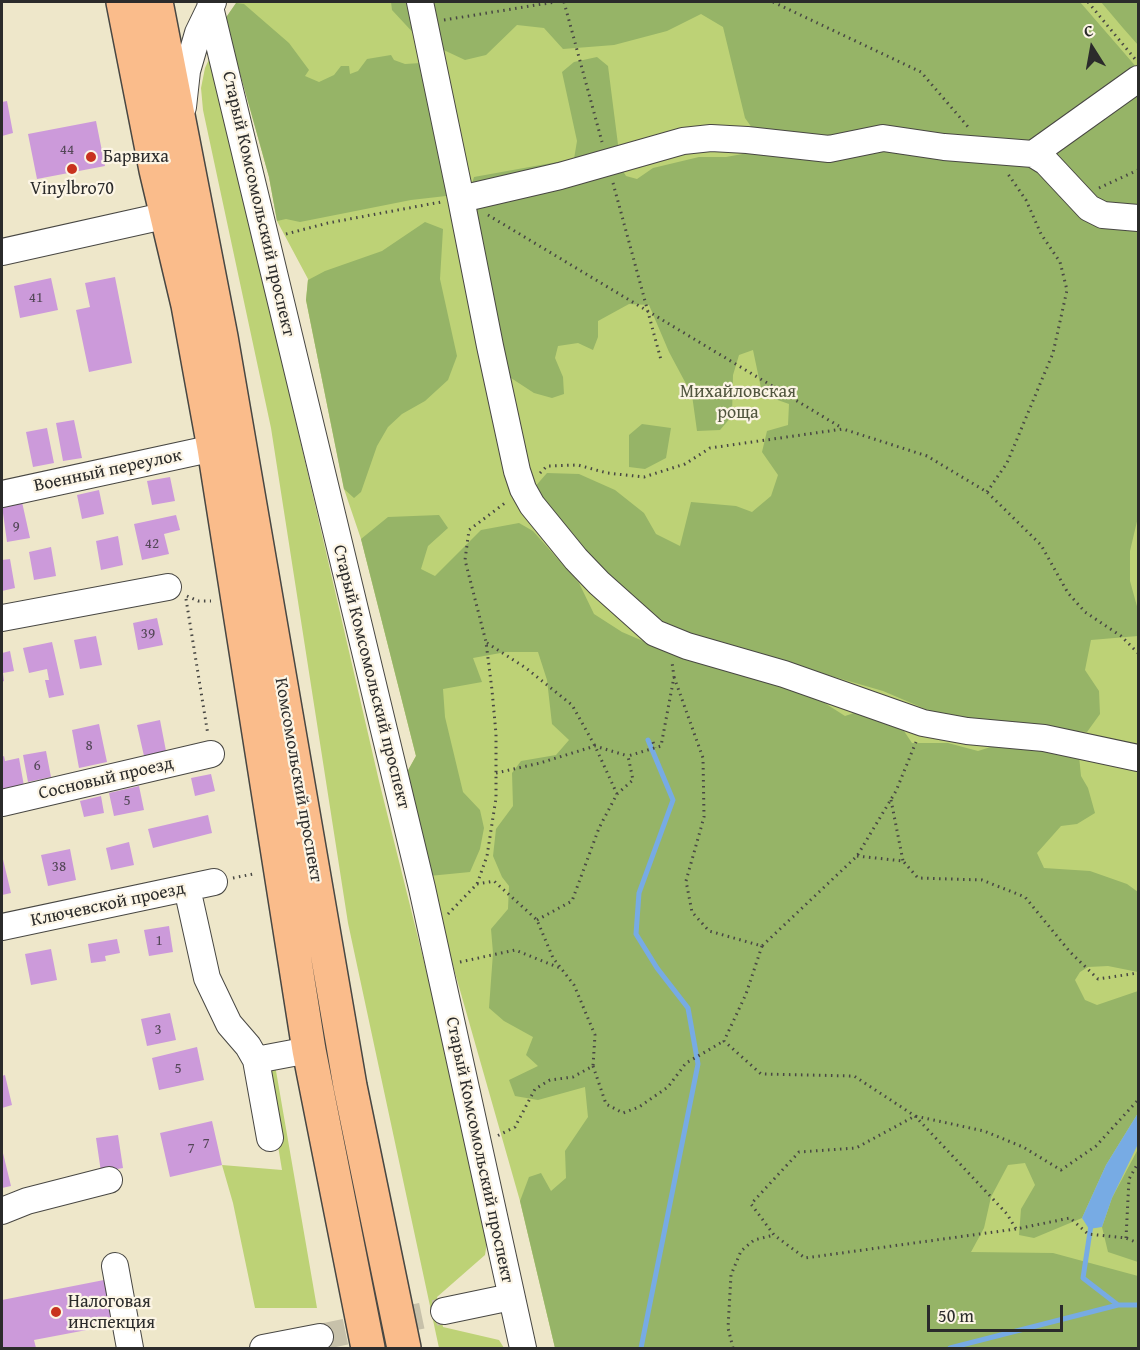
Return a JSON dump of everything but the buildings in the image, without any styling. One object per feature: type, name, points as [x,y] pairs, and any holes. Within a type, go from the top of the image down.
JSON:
[{"type":"main road","name":"Комсомольский проспект","points":[[123,2],[183,212],[350,1086],[404,1348]]},
{"type":"main road","name":"Комсомольский проспект","points":[[156,2],[181,128],[188,305],[214,448],[309,1050],[368,1348]]},
{"type":"street","name":"Комсомольский проспект","points":[[181,128],[187,71],[198,33],[212,4]]},
{"type":"street","name":"Старый Комсомольский проспект","points":[[212,4],[430,922],[523,1348]]},
{"type":"street","points":[[423,12],[517,471],[532,505],[557,538],[599,584],[656,633],[665,638],[784,674],[923,723],[1044,738],[1138,758]]},
{"type":"street","points":[[1033,154],[1138,79]]},
{"type":"street","points":[[461,199],[560,176],[643,150],[702,139],[747,140],[829,149],[883,138],[944,147],[1033,154],[1046,162],[1089,208],[1103,214],[1138,218]]},
{"type":"street","points":[[2,252],[183,212]]},
{"type":"street","name":"Военный переулок","points":[[2,494],[214,448]]},
{"type":"street","points":[[2,618],[177,591]]},
{"type":"street","name":"Сосновый проезд","points":[[2,803],[211,754]]},
{"type":"street","name":"Ключевской проезд","points":[[2,927],[214,882]]},
{"type":"street","points":[[187,888],[207,978],[229,1024],[248,1046],[256,1060],[270,1138]]},
{"type":"street","points":[[256,1060],[309,1050]]},
{"type":"street","points":[[2,1211],[27,1201],[109,1180]]},
{"type":"street","points":[[115,1266],[130,1348]]},
{"type":"street","points":[[444,1311],[511,1297]]},
{"type":"street","points":[[263,1348],[320,1337]]},
{"type":"path","points":[[423,12],[555,2]]},
{"type":"path","points":[[773,2],[921,72],[934,84],[957,116],[991,150],[1026,200],[1041,234],[1060,262],[1068,290],[1053,353],[1007,463],[987,492]]},
{"type":"path","points":[[1088,2],[1138,62]]},
{"type":"path","points":[[1078,197],[1138,170]]},
{"type":"path","points":[[267,239],[404,207],[461,199],[843,429],[927,456],[987,492],[1041,545],[1068,593],[1085,612],[1121,636],[1138,653]]},
{"type":"path","points":[[649,313],[660,360]]},
{"type":"path","points":[[430,922],[443,919],[477,884],[487,856],[496,798],[496,734],[486,642],[465,560],[469,530],[523,489],[547,466],[578,465],[607,473],[644,477],[685,464],[710,448],[843,429]]},
{"type":"path","points":[[177,591],[211,754]]},
{"type":"path","points":[[665,638],[674,677],[703,758],[704,817],[686,881],[692,912],[710,931],[762,946]]},
{"type":"path","points":[[486,642],[526,668],[572,705],[595,746],[616,794]]},
{"type":"path","points":[[496,773],[540,764],[595,746],[628,756],[661,746],[674,677]]},
{"type":"path","points":[[477,884],[494,881],[537,920],[553,958],[574,985],[595,1035],[592,1066],[606,1104],[622,1113],[639,1107],[668,1087],[686,1063],[724,1041],[746,994],[762,946],[857,856],[891,800],[923,723]]},
{"type":"path","points":[[653,742],[655,748]]},
{"type":"path","points":[[537,920],[572,901],[599,828],[616,794],[633,780],[628,756]]},
{"type":"path","points":[[891,800],[903,861],[918,878],[982,880],[1025,897],[1070,952],[1098,979],[1138,973]]},
{"type":"path","points":[[857,856],[903,861]]},
{"type":"path","points":[[453,964],[515,950],[562,969]]},
{"type":"path","points":[[724,1041],[761,1074],[854,1076],[915,1116],[1007,1214],[1016,1229]]},
{"type":"path","points":[[490,1139],[515,1127],[535,1089],[550,1080],[573,1077],[592,1066]]},
{"type":"path","points":[[1138,1100],[1096,1146],[1060,1170],[1023,1147],[984,1131],[915,1116],[856,1148],[799,1152],[752,1204],[774,1235],[805,1258],[1016,1229],[1070,1218],[1088,1234],[1126,1238],[1138,1243]]},
{"type":"path","points":[[1126,1238],[1129,1179],[1138,1163]]},
{"type":"path","points":[[733,1348],[728,1328],[731,1275],[741,1251],[754,1240],[774,1235]]},
{"type":"green space","name":"Михайловская роща","points":[[237,2],[1138,2],[1138,1348],[555,1348],[520,1201],[401,783],[416,756],[361,539],[344,489],[306,300],[308,279],[277,221],[269,177],[225,19]]},
{"type":"green space","points":[[391,2],[1080,2],[1138,69],[1138,517],[1130,551],[1130,581],[1138,610],[1138,636],[1091,640],[1085,670],[1099,691],[1100,714],[1087,732],[990,725],[930,711],[883,691],[679,632],[649,615],[608,579],[533,489],[547,473],[579,474],[615,490],[644,513],[656,534],[680,546],[691,502],[736,506],[752,512],[771,496],[778,475],[762,452],[767,431],[788,425],[789,404],[772,398],[761,388],[753,350],[739,355],[733,375],[732,416],[720,430],[697,431],[692,395],[669,352],[649,305],[629,304],[598,321],[598,337],[593,350],[578,343],[558,346],[555,358],[563,377],[564,394],[552,398],[534,393],[511,378],[498,360],[470,191],[474,177],[574,159],[577,141],[562,72],[574,62],[597,57],[608,66],[621,168],[626,176],[637,179],[653,168],[699,157],[726,157],[748,153],[755,132],[745,118],[723,27],[701,14],[667,31],[614,45],[563,49],[544,28],[517,25],[486,55],[465,60],[418,38],[392,10]]},
{"type":"green space","points":[[1101,2],[1138,2],[1138,45],[1123,28]]},
{"type":"green space","points":[[236,3],[244,4],[289,43],[309,70],[305,76],[319,82],[334,75],[341,66],[349,66],[350,74],[358,71],[367,59],[391,55],[394,60],[405,64],[421,63],[451,184],[446,196],[411,200],[300,222],[286,219],[277,221],[269,177],[225,19]]},
{"type":"green space","points":[[211,55],[379,781],[453,1078],[487,1243],[485,1255],[437,1297],[443,1327],[499,1340],[504,1348],[439,1348],[348,923],[271,428],[203,110],[201,88],[205,68]]},
{"type":"green space","points":[[425,222],[443,229],[440,279],[457,356],[448,380],[425,401],[402,414],[388,427],[377,446],[361,492],[354,498],[344,489],[306,300],[308,280],[325,271],[382,251]]},
{"type":"green space","points":[[642,424],[671,428],[666,458],[645,469],[629,467],[629,435]]},
{"type":"green space","points":[[439,515],[448,528],[428,546],[421,569],[435,576],[481,530],[519,523],[533,531],[579,583],[594,614],[622,632],[657,647],[731,669],[820,700],[845,716],[860,711],[902,728],[912,743],[948,743],[978,751],[1000,744],[1079,756],[1081,776],[1088,788],[1095,813],[1077,824],[1061,826],[1037,853],[1044,868],[1090,871],[1127,884],[1138,892],[1138,972],[1108,966],[1088,967],[1080,972],[1075,980],[1085,1000],[1097,1005],[1138,991],[1138,1113],[1106,1165],[1082,1218],[1034,1238],[1019,1235],[1021,1209],[1035,1185],[1025,1163],[1008,1165],[991,1197],[984,1228],[971,1252],[1053,1253],[1138,1276],[1138,1348],[555,1348],[520,1201],[529,1177],[541,1173],[551,1191],[566,1178],[565,1151],[588,1117],[585,1087],[538,1100],[515,1096],[509,1080],[538,1066],[526,1055],[533,1037],[504,1021],[489,1008],[493,953],[491,929],[508,909],[509,886],[502,877],[493,856],[496,829],[513,806],[512,773],[521,761],[556,755],[569,740],[552,724],[547,680],[538,652],[506,652],[473,658],[482,682],[443,689],[445,717],[463,792],[480,810],[484,828],[480,849],[470,872],[429,876],[401,783],[416,756],[361,539],[388,517]]},
{"type":"green space","points":[[275,1065],[317,1308],[255,1308],[233,1203],[222,1165],[282,1170],[265,1067]]},
{"type":"green space","points":[[1138,1149],[1138,1262],[1108,1252],[1102,1227],[1112,1198]]},
{"type":"water","points":[[1138,1113],[1138,1144],[1112,1198],[1102,1227],[1089,1229],[1082,1218],[1106,1165]]},
{"type":"waterway","points":[[641,1348],[698,1064],[688,1008],[657,968],[636,934],[639,893],[673,800],[648,740]]},
{"type":"waterway","points":[[1091,1225],[1083,1278],[1118,1305],[1138,1305]]},
{"type":"waterway","points":[[950,1348],[1118,1305]]},
{"type":"tunnel","points":[[320,1337],[444,1311]]},
{"type":"place","name":"Барвиха","points":[[91,157]]},
{"type":"place","name":"Vinylbro70","points":[[72,169]]},
{"type":"place","name":"Налоговая инспекция","points":[[56,1312]]}]
